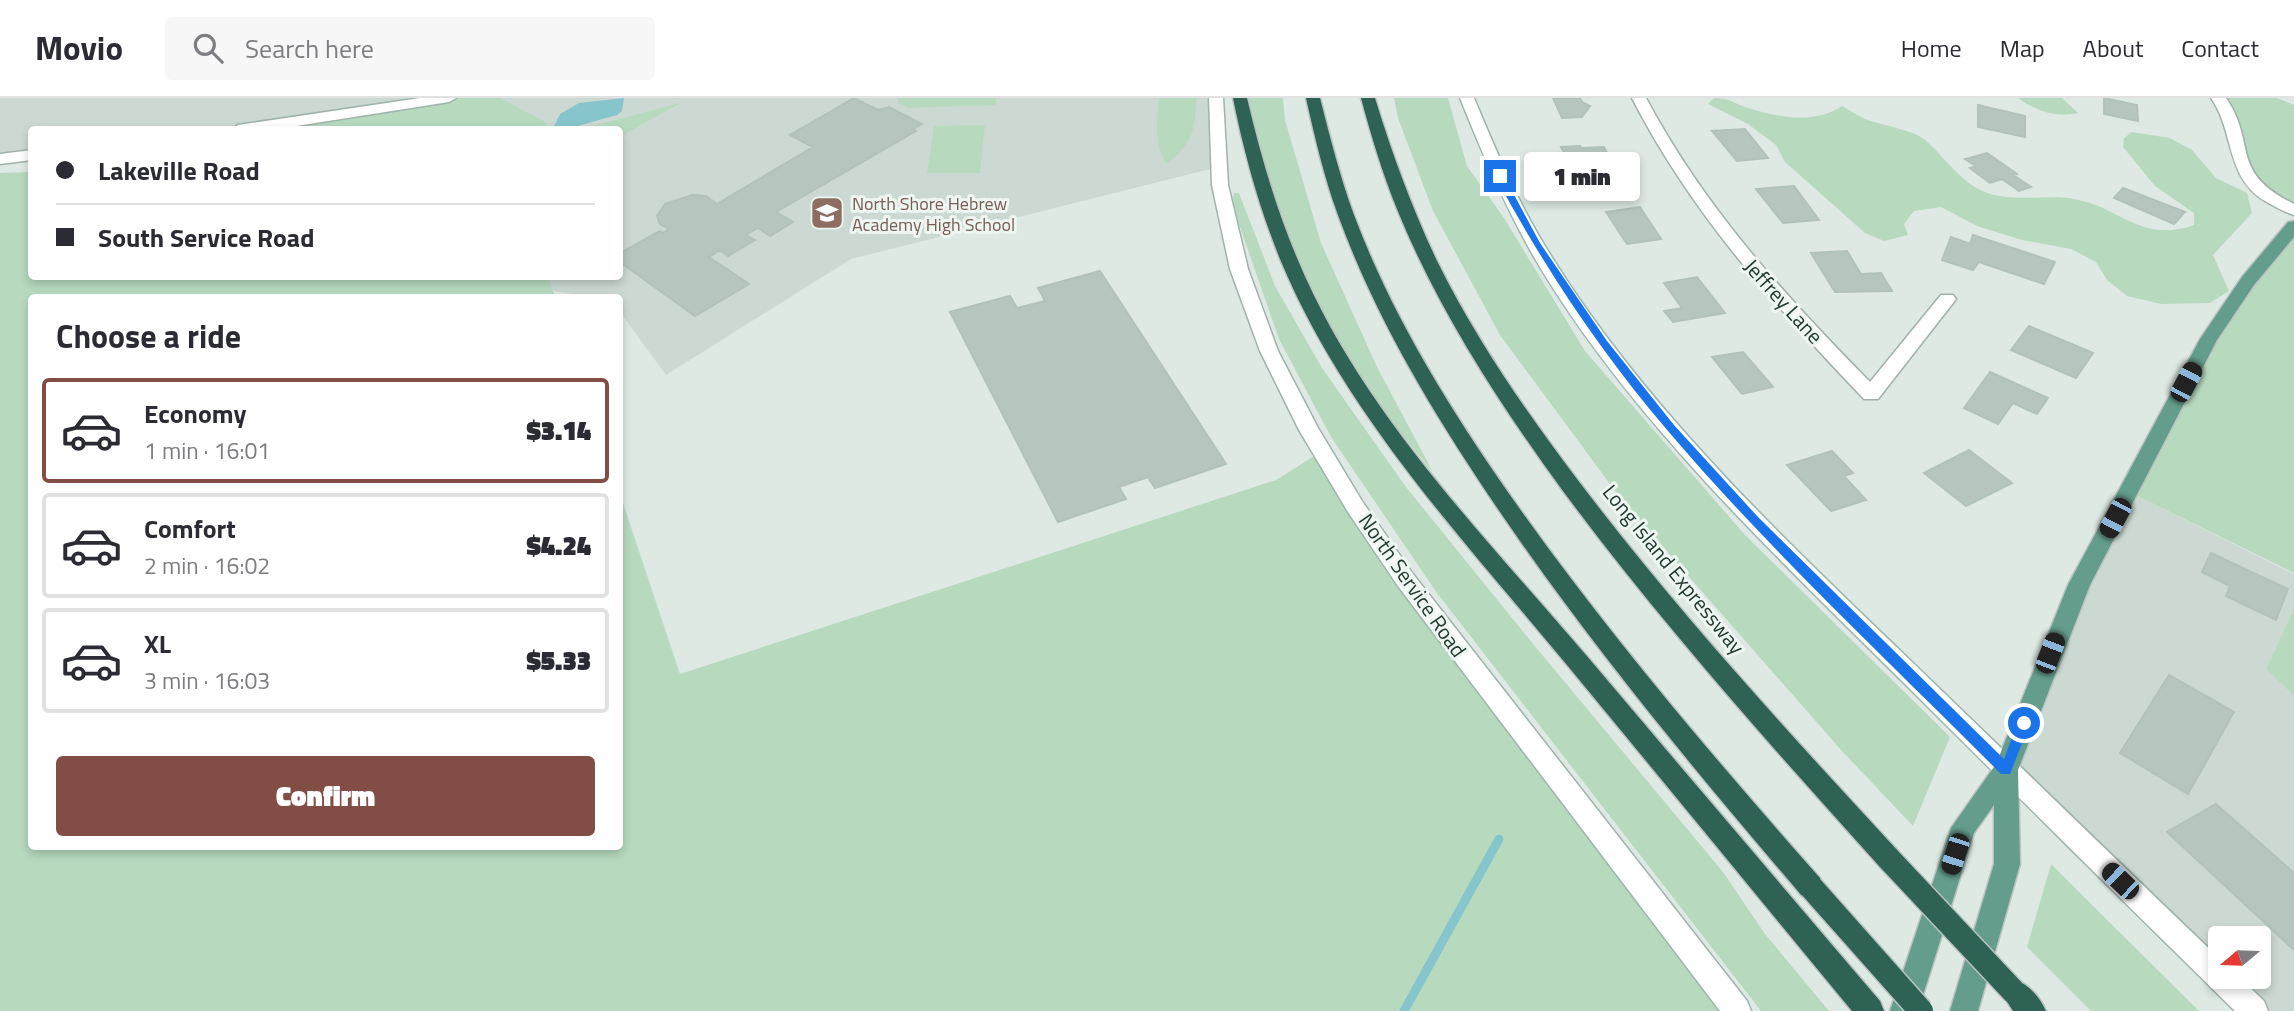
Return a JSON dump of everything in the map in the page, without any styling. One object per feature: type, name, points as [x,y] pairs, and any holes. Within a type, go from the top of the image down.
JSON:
[{"type":"highway","points":[[1240,98],[1255,166],[1285,250],[1315,316],[1351,379],[1432,487],[1870,1011]]},
{"type":"highway","points":[[1313,98],[1334,178],[1368,268],[1419,370],[1455,429],[1509,510],[1609,645],[1695,752],[1921,1011]]},
{"type":"highway","name":"Long Island Expressway","points":[[1368,98],[1391,178],[1431,268],[1489,369],[1529,428],[1623,554],[1682,627],[1889,859],[2023,1002]]},
{"type":"main road","points":[[264,126],[449,98]]},
{"type":"main road","name":"North Service Road","points":[[1216,98],[1220,184],[1245,284],[1267,345],[1322,451],[1434,620],[1737,1011]]},
{"type":"main road","points":[[1467,98],[1500,176],[1536,244],[1573,300],[1646,398],[1763,529],[2254,1011]]},
{"type":"main road","name":"Jeffrey Lane","points":[[1639,98],[1674,161],[1731,240],[1785,305],[1871,394],[1947,299]]},
{"type":"main road","points":[[2218,98],[2226,109],[2243,170],[2255,188],[2294,210]]},
{"type":"main road","points":[[0,159],[28,156]]},
{"type":"main road","points":[[2243,170],[2294,195]]},
{"type":"main road","points":[[1904,1011],[1963,828],[2006,769],[2074,596],[2198,360],[2248,281],[2294,226]]},
{"type":"main road","points":[[1964,1011],[2007,864],[2006,769]]},
{"type":"shaded area","points":[[0,98],[449,98],[258,126],[28,126],[28,149],[0,158]]},
{"type":"shaded area","name":"North Shore Hebrew Academy High School","points":[[489,98],[1216,98],[1218,167],[851,259],[666,375],[623,316],[623,294],[572,294],[553,291],[549,280],[623,280],[623,126],[498,126]]},
{"type":"shaded area","points":[[2123,489],[2294,574],[2294,608],[2266,669],[2294,696],[2294,1011],[2263,1011],[2240,989],[2272,989],[2272,926],[2208,926],[2208,957],[2004,760]]},
{"type":"green space","points":[[449,98],[500,98],[544,121],[547,126],[264,126]]},
{"type":"green space","points":[[898,98],[996,98],[996,105],[908,108],[898,103]]},
{"type":"green space","points":[[1159,98],[1197,98],[1191,136],[1166,164],[1158,140]]},
{"type":"green space","points":[[1247,98],[1283,98],[1285,120],[1321,243],[1377,367],[1433,472],[1355,369],[1312,295],[1277,217],[1263,177]]},
{"type":"green space","points":[[1394,98],[1448,98],[1467,166],[1504,218],[1585,351],[1745,535],[1950,737],[1913,826],[1841,750],[1621,499],[1500,335],[1433,211],[1398,118]]},
{"type":"green space","points":[[1714,98],[1769,114],[1795,117],[1820,116],[1842,106],[1865,119],[1920,136],[1960,176],[1985,192],[2018,198],[2074,199],[2090,203],[2145,227],[2160,230],[2176,230],[2194,225],[2194,213],[2155,186],[2123,147],[2124,138],[2132,132],[2170,138],[2192,150],[2216,178],[2247,193],[2252,213],[2213,255],[2229,291],[2210,303],[2161,304],[2127,296],[2107,280],[2096,262],[2071,249],[2022,240],[1977,226],[1941,207],[1914,211],[1904,224],[1908,235],[1884,241],[1865,233],[1785,162],[1776,145],[1748,124],[1708,104]]},
{"type":"green space","points":[[2018,98],[2062,98],[2078,113],[2062,115],[2046,112]]},
{"type":"green space","points":[[2222,98],[2277,98],[2294,105],[2294,208],[2260,190]]},
{"type":"green space","points":[[680,103],[623,135],[623,126],[592,126]]},
{"type":"green space","points":[[985,125],[980,173],[927,173],[934,126]]},
{"type":"green space","points":[[28,172],[28,280],[549,280],[554,294],[28,294],[28,850],[623,850],[623,503],[680,674],[1276,480],[1322,451],[1737,1011],[0,1011],[0,173]]},
{"type":"green space","points":[[1234,193],[1239,193],[1275,286],[1322,368],[1406,487],[1723,872],[1765,934],[1829,1011],[1761,1011],[1437,593],[1331,437],[1279,339],[1232,204]]},
{"type":"green space","points":[[2294,220],[2294,573],[2123,489],[2275,238]]},
{"type":"green space","points":[[2294,608],[2294,696],[2266,669]]},
{"type":"green space","points":[[2051,864],[2199,1011],[2091,1011],[2027,947]]},
{"type":"water","points":[[624,98],[622,111],[617,115],[578,126],[554,126],[560,114],[579,103]]},
{"type":"building","points":[[854,98],[878,110],[889,107],[922,124],[913,129],[916,131],[776,212],[793,222],[770,236],[758,228],[746,235],[755,240],[728,256],[720,250],[709,257],[749,284],[695,316],[623,264],[623,251],[660,231],[663,233],[669,229],[660,224],[657,216],[665,204],[692,195],[706,196],[717,204],[813,147],[790,135]]},
{"type":"building","points":[[1553,98],[1580,98],[1590,106],[1582,117],[1562,118]]},
{"type":"building","points":[[2104,98],[2137,105],[2138,121],[2104,114]]},
{"type":"building","points":[[1978,105],[2025,116],[2025,137],[1978,127]]},
{"type":"building","points":[[1745,129],[1768,158],[1737,161],[1712,131]]},
{"type":"building","points":[[1561,147],[1604,147],[1620,177],[1591,179],[1581,167],[1572,168]]},
{"type":"building","points":[[1987,153],[2031,187],[2019,191],[2002,179],[1990,183],[1970,168],[1976,166],[1965,159]]},
{"type":"building","points":[[1794,186],[1819,220],[1783,223],[1756,189]]},
{"type":"building","points":[[2123,188],[2185,212],[2174,224],[2114,198]]},
{"type":"building","points":[[1640,207],[1661,239],[1627,244],[1606,212]]},
{"type":"building","points":[[1973,235],[2055,262],[2044,284],[1979,262],[1973,270],[1942,260],[1951,237],[1970,244]]},
{"type":"building","points":[[1847,251],[1861,274],[1881,273],[1892,291],[1835,292],[1811,253]]},
{"type":"building","points":[[1100,271],[1226,464],[1155,488],[1148,477],[1119,487],[1126,499],[1058,522],[950,312],[1010,296],[1017,308],[1045,301],[1038,288]]},
{"type":"building","points":[[1697,277],[1725,313],[1673,322],[1664,311],[1682,308],[1664,283]]},
{"type":"building","points":[[2029,326],[2093,353],[2076,378],[2011,350]]},
{"type":"building","points":[[1743,352],[1773,387],[1742,394],[1712,357]]},
{"type":"building","points":[[1990,372],[2048,398],[2037,414],[2013,403],[1998,424],[1964,408]]},
{"type":"building","points":[[1969,450],[2012,483],[1966,506],[1924,473]]},
{"type":"building","points":[[1832,451],[1853,473],[1844,476],[1866,500],[1831,511],[1787,465]]},
{"type":"building","points":[[2211,553],[2288,589],[2276,620],[2226,596],[2230,586],[2202,572]]},
{"type":"building","points":[[2169,675],[2234,712],[2188,794],[2120,753]]},
{"type":"building","points":[[2216,804],[2294,873],[2294,950],[2272,930],[2272,926],[2268,926],[2167,832]]},
{"type":"waterway","points":[[1404,1011],[1499,839]]},
{"type":"place","name":"North Shore Hebrew Academy High School","points":[[827,213]]},
{"type":"route","points":[[1500,176],[1536,244],[1604,343],[1670,427],[1754,520],[2006,769],[2024,723]]}]
